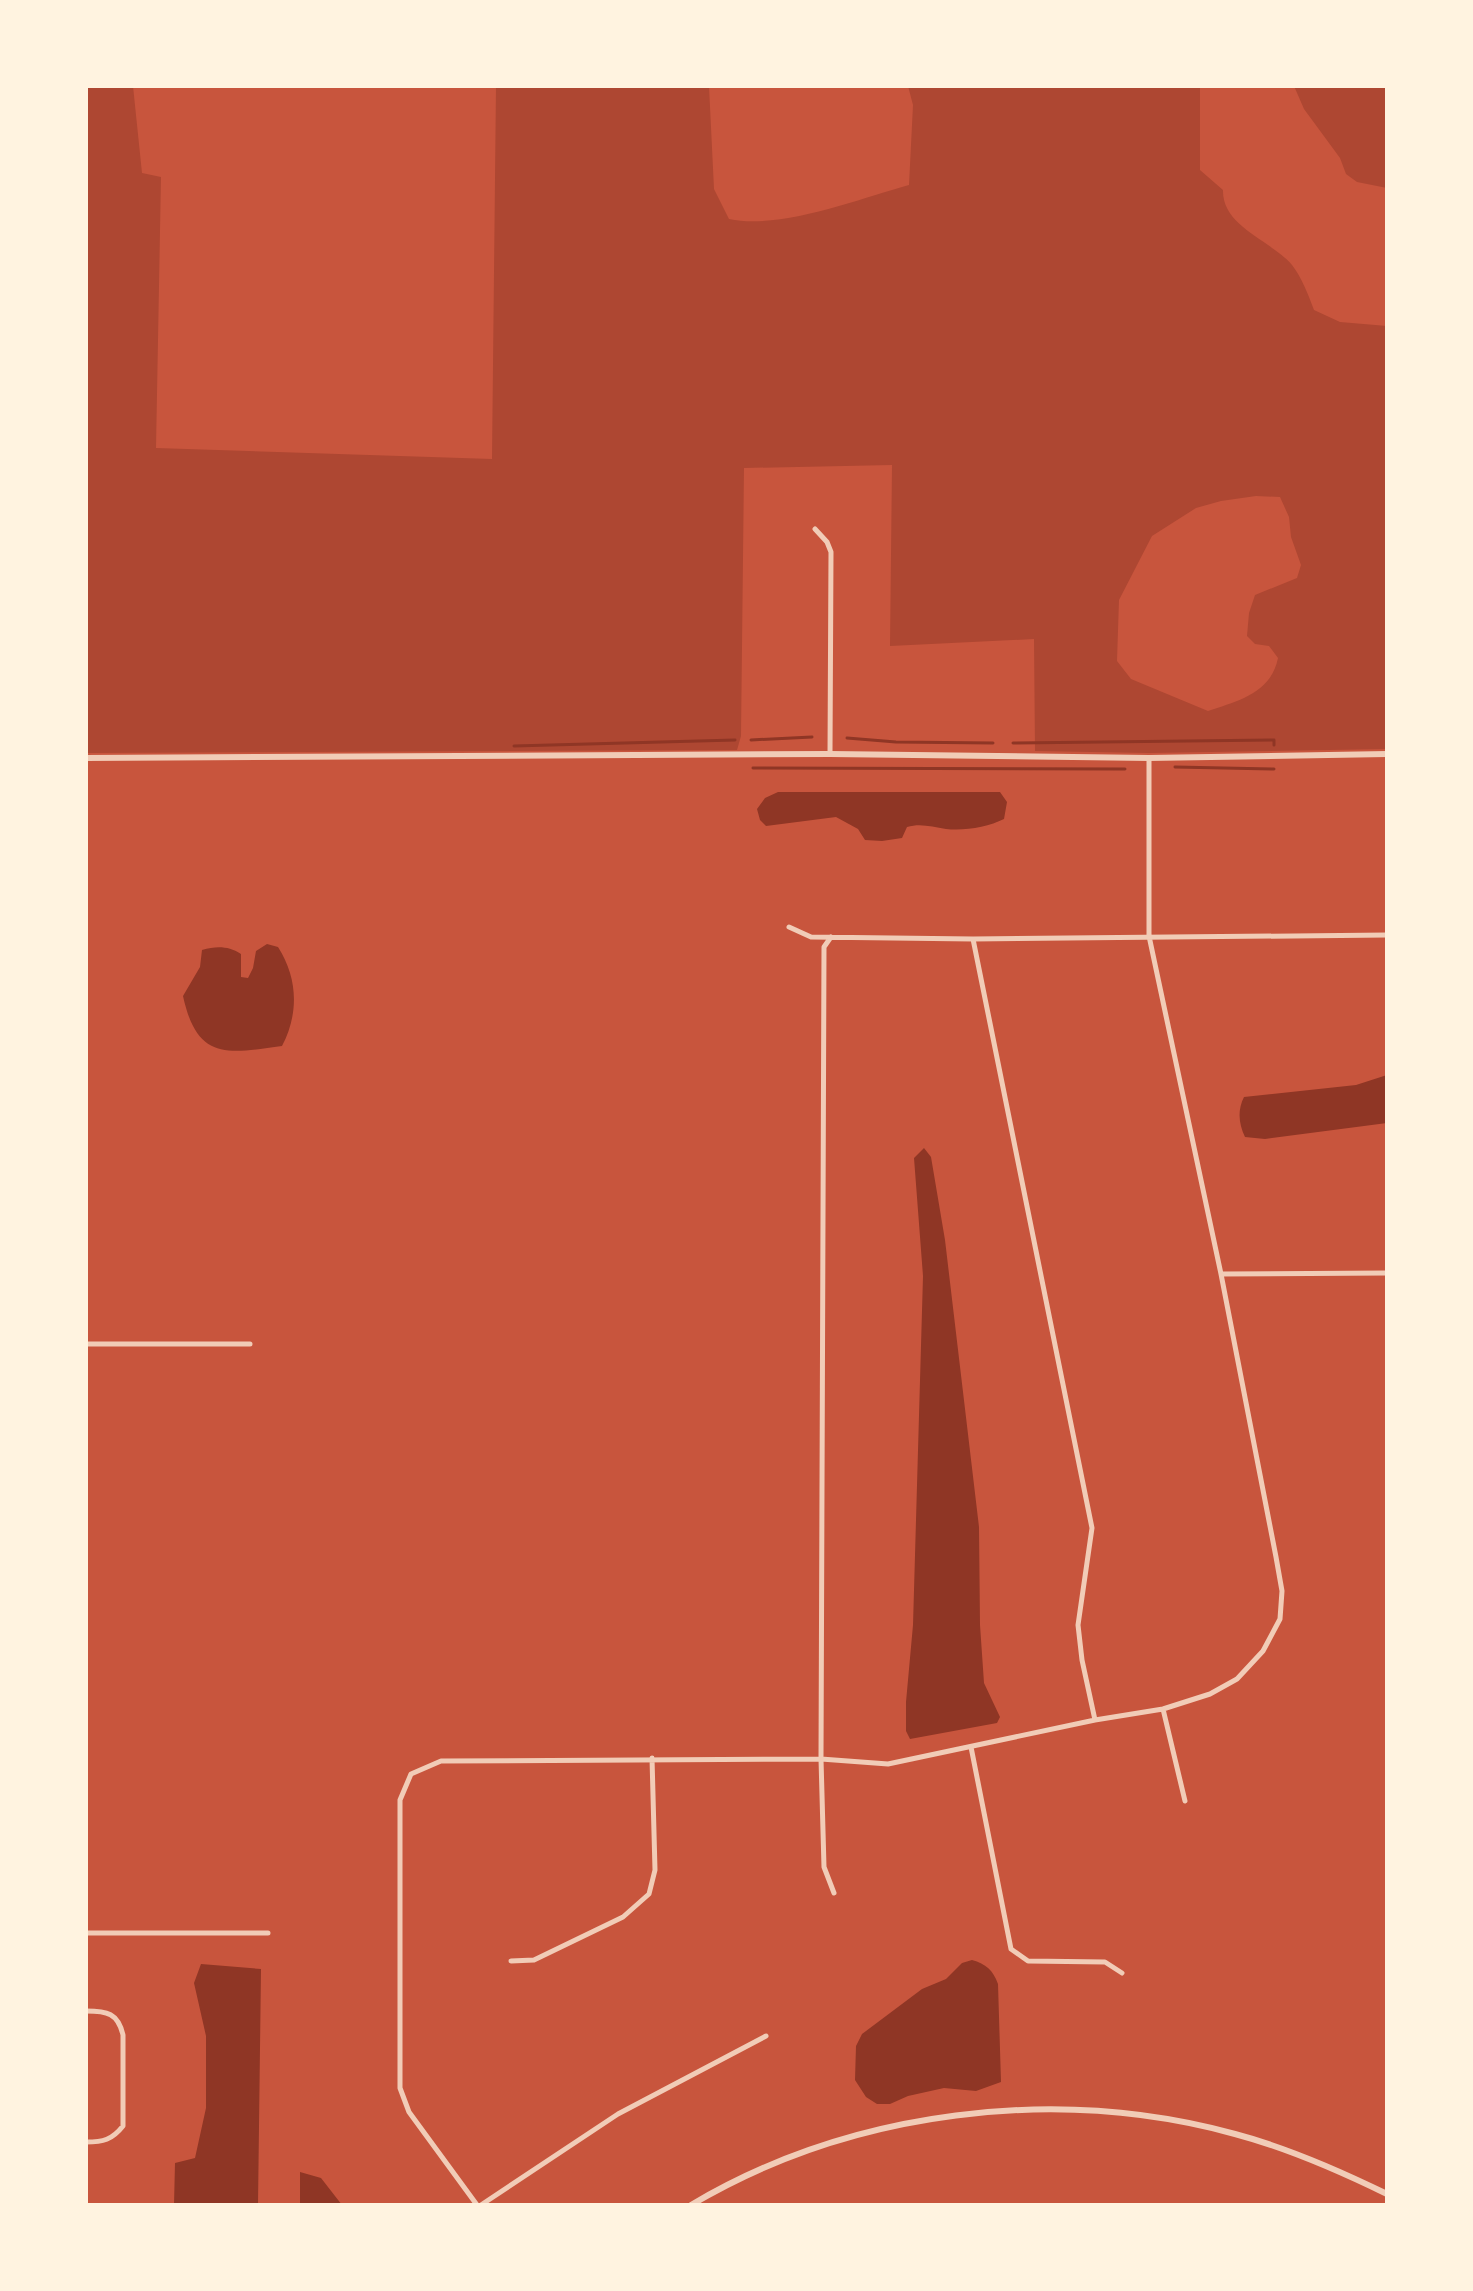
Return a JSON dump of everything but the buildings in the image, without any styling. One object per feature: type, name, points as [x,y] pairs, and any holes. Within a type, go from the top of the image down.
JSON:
[{"type":"street","points":[[815,529],[827,542],[831,552],[830,754]]},
{"type":"street","points":[[86,758],[830,754],[1149,758],[1387,754]]},
{"type":"street","points":[[766,2036],[618,2114],[479,2205],[409,2112],[400,2088],[400,1800],[411,1774],[441,1761],[821,1759],[888,1764],[1095,1720],[1163,1709],[1210,1694],[1237,1679],[1263,1651],[1280,1619],[1282,1591],[1221,1274],[1149,936],[1149,758]]},
{"type":"street","points":[[789,927],[811,937],[973,939],[1387,935]]},
{"type":"street","points":[[831,937],[824,947],[821,1759],[824,1867],[834,1893]]},
{"type":"street","points":[[973,939],[1092,1528],[1078,1625],[1095,1720]]},
{"type":"street","points":[[1221,1274],[1387,1273]]},
{"type":"street","points":[[86,1344],[250,1344]]},
{"type":"street","points":[[1163,1709],[1185,1801]]},
{"type":"street","points":[[971,1747],[1011,1949],[1028,1961],[1105,1962],[1122,1973]]},
{"type":"street","points":[[511,1961],[534,1960],[547,1954],[623,1917],[649,1894],[655,1870],[652,1758]]},
{"type":"street","points":[[86,1933],[268,1933]]},
{"type":"street","points":[[86,2011],[111,2015],[120,2022],[123,2035],[123,2126],[115,2136],[103,2142],[86,2142]]},
{"type":"street","points":[[691,2205],[761,2169],[856,2135],[939,2118],[1004,2111],[1097,2111],[1191,2124],[1235,2134],[1293,2153],[1387,2194]]},
{"type":"shaded area","points":[[86,86],[133,86],[142,173],[161,177],[156,448],[492,459],[496,86],[709,86],[714,189],[729,219],[749,221],[795,217],[909,185],[913,105],[908,86],[1200,86],[1200,170],[1223,190],[1230,214],[1292,265],[1314,310],[1340,322],[1387,326],[1387,749],[1149,753],[1035,751],[1034,639],[890,646],[892,465],[744,468],[741,736],[737,750],[86,753]],"holes":[[[1256,496],[1280,497],[1289,517],[1291,537],[1301,565],[1297,578],[1255,595],[1249,613],[1247,636],[1255,644],[1269,646],[1278,658],[1268,680],[1252,694],[1208,711],[1131,679],[1117,661],[1119,600],[1152,536],[1196,508]]]},
{"type":"shaded area","points":[[1294,86],[1387,86],[1387,188],[1357,182],[1346,174],[1340,158],[1304,109]]},
{"type":"shaded area","points":[[778,792],[1000,792],[1007,802],[1004,819],[991,824],[961,829],[912,826],[907,827],[902,838],[882,841],[865,840],[858,829],[836,817],[766,826],[760,820],[757,809],[765,798]]},
{"type":"shaded area","points":[[267,944],[278,947],[293,984],[291,1021],[282,1046],[230,1051],[206,1042],[196,1032],[183,996],[200,967],[202,950],[232,949],[241,954],[241,977],[248,978],[256,951]]},
{"type":"shaded area","points":[[1387,1075],[1387,1123],[1265,1139],[1245,1137],[1240,1122],[1244,1097],[1356,1085]]},
{"type":"shaded area","points":[[924,1148],[931,1157],[945,1240],[979,1527],[984,1683],[1000,1717],[997,1723],[910,1739],[906,1731],[906,1702],[913,1625],[923,1276],[914,1158]]},
{"type":"shaded area","points":[[972,1960],[988,1968],[998,1984],[1001,2082],[976,2091],[944,2088],[908,2096],[890,2104],[877,2104],[866,2097],[855,2080],[856,2046],[862,2034],[922,1989],[946,1979],[962,1963]]},
{"type":"shaded area","points":[[201,1964],[261,1969],[258,2205],[174,2205],[175,2163],[195,2158],[206,2108],[206,2036],[194,1983]]},
{"type":"shaded area","points":[[300,2172],[321,2178],[342,2205],[300,2205]]},
{"type":"waterway","points":[[751,740],[812,737]]},
{"type":"waterway","points":[[847,738],[993,743]]},
{"type":"waterway","points":[[514,746],[735,740]]},
{"type":"waterway","points":[[1013,743],[1274,740],[1274,745]]},
{"type":"waterway","points":[[1175,767],[1274,769]]},
{"type":"waterway","points":[[753,768],[1125,769]]}]
